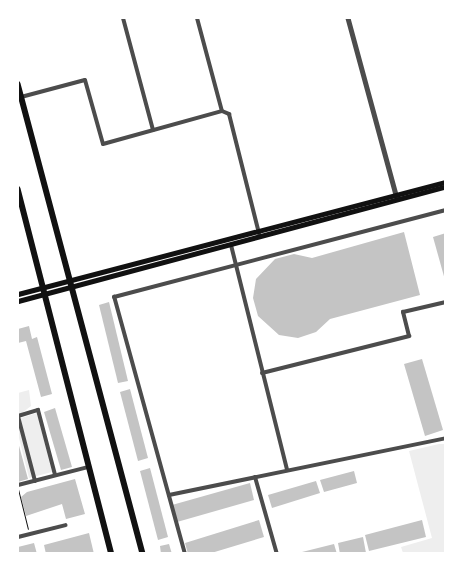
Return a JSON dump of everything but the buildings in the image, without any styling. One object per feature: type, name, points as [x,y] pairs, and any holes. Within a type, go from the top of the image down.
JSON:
[{"type":"main road","points":[[18,84],[143,554]]},
{"type":"main road","points":[[18,294],[446,184]]},
{"type":"main road","points":[[18,189],[88,467],[112,554]]},
{"type":"main road","points":[[18,301],[231,245],[259,233]]},
{"type":"street","points":[[123,18],[153,130]]},
{"type":"street","points":[[197,18],[222,111]]},
{"type":"street","points":[[348,18],[397,197]]},
{"type":"street","points":[[21,96],[85,80],[103,144],[222,111],[229,114],[259,233]]},
{"type":"street","points":[[185,554],[114,297],[446,210]]},
{"type":"street","points":[[231,245],[287,470]]},
{"type":"street","points":[[262,373],[409,336],[403,312],[446,302]]},
{"type":"street","points":[[35,481],[18,416],[38,410],[55,476]]},
{"type":"street","points":[[168,495],[446,438]]},
{"type":"street","points":[[18,485],[88,467]]},
{"type":"street","points":[[255,477],[277,554]]},
{"type":"street","points":[[18,537],[66,526]]},
{"type":"path","points":[[18,485],[29,535]]},
{"type":"shaded area","points":[[29,390],[31,406],[18,416],[18,393]]},
{"type":"shaded area","points":[[37,413],[52,472],[29,478],[18,434],[18,419]]},
{"type":"shaded area","points":[[445,444],[445,553],[403,553],[401,547],[432,538],[409,451]]}]
